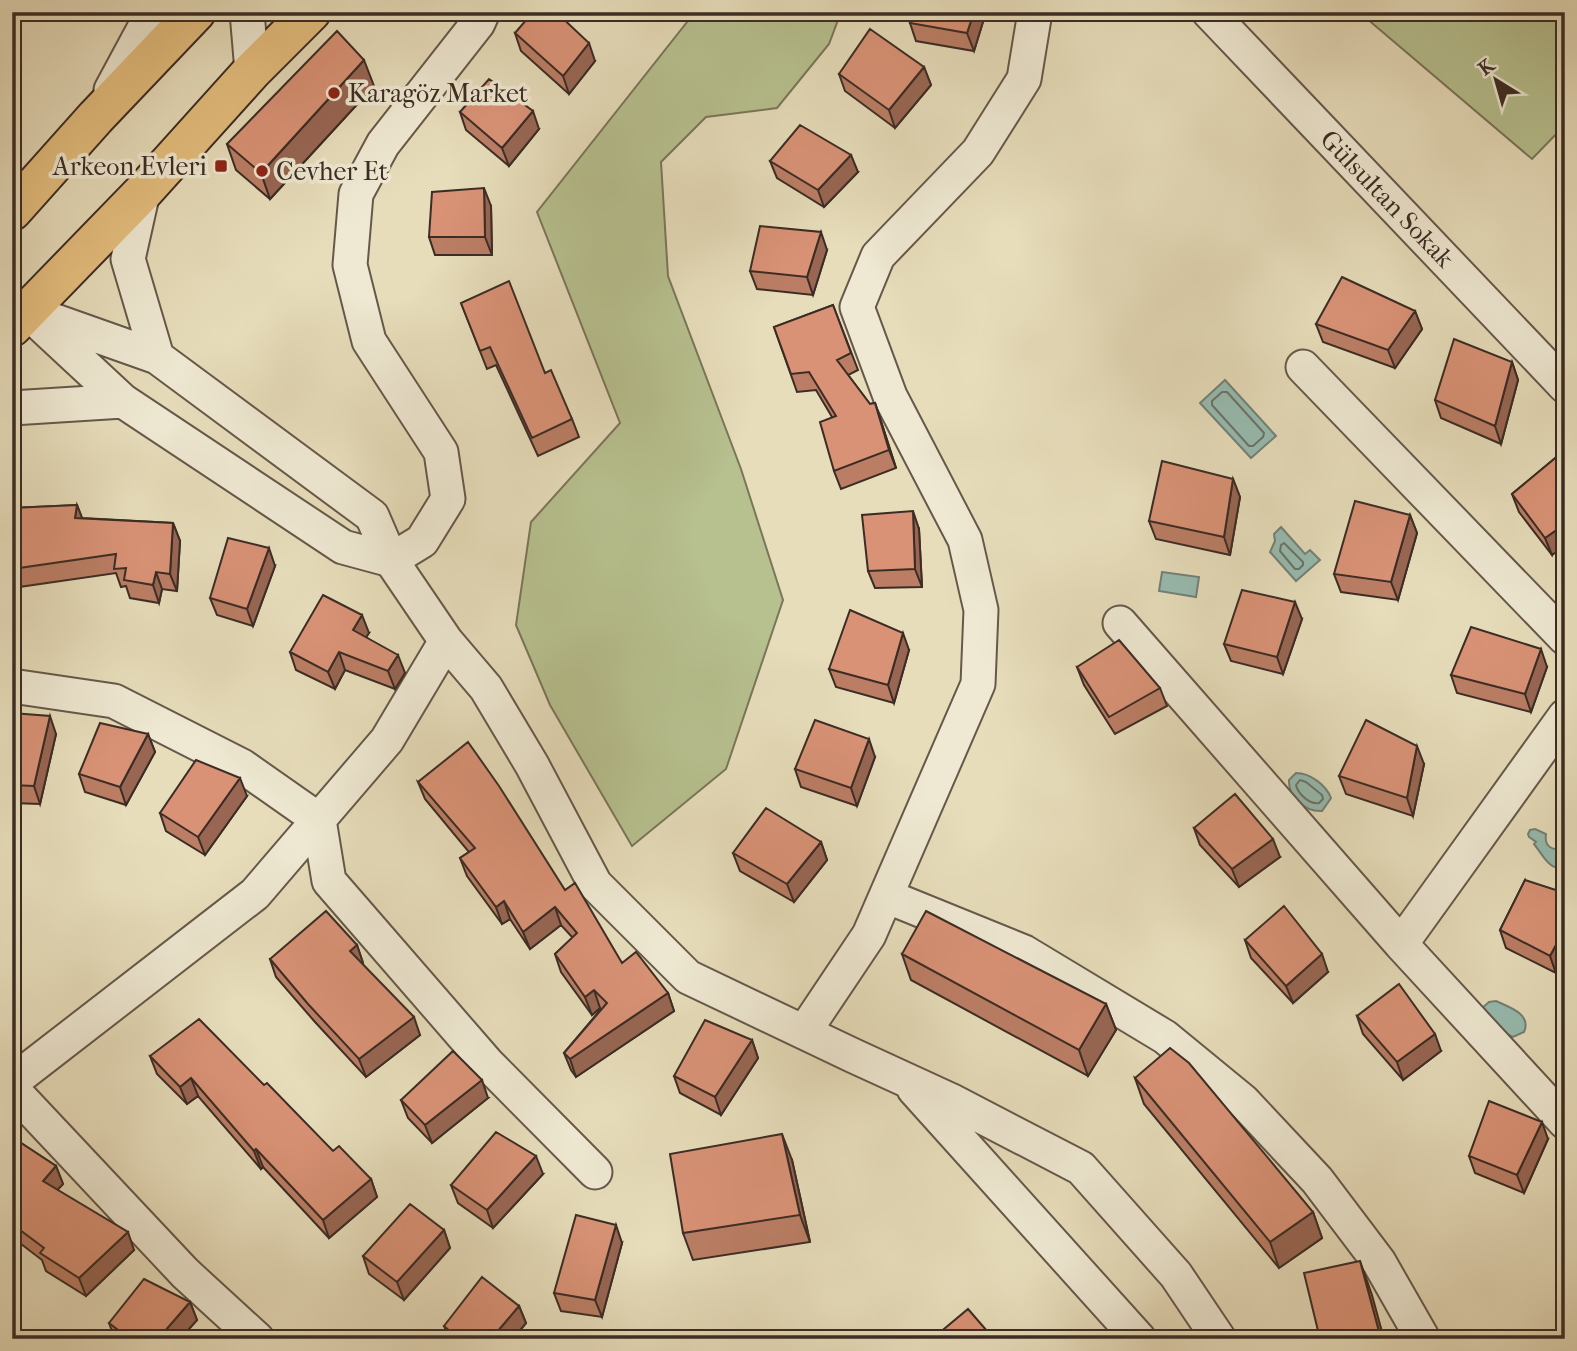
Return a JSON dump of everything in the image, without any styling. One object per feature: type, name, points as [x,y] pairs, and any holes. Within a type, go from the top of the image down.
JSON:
[{"type":"highway","points":[[12,211],[195,12]]},
{"type":"highway","points":[[17,314],[143,192],[252,71],[311,12]]},
{"type":"street","points":[[96,117],[153,12]]},
{"type":"street","points":[[247,12],[252,71]]},
{"type":"street","points":[[17,314],[123,401],[343,547],[391,560],[422,541],[448,499],[441,452],[369,341],[350,265],[356,194],[383,144],[478,23],[483,12]]},
{"type":"street","points":[[803,1032],[869,936],[978,684],[981,610],[965,540],[890,396],[857,307],[878,257],[978,152],[1024,79],[1035,12]]},
{"type":"street","name":"Gülsultan Sokak","points":[[1209,12],[1565,386]]},
{"type":"street","points":[[143,192],[128,259],[157,357]]},
{"type":"street","points":[[17,314],[157,357],[372,516],[391,560],[446,641],[486,688],[532,765],[595,884],[688,977],[950,1100],[1081,1167],[1176,1275],[1219,1339]]},
{"type":"street","points":[[1303,367],[1565,638]]},
{"type":"street","points":[[12,408],[123,401]]},
{"type":"street","points":[[1121,623],[1401,944],[1565,1122]]},
{"type":"street","points":[[12,1082],[255,894],[387,740],[446,641]]},
{"type":"street","points":[[12,686],[114,701],[242,766],[319,820],[329,881],[487,1063],[595,1172]]},
{"type":"street","points":[[1401,944],[1565,716]]},
{"type":"street","points":[[886,896],[1024,952],[1175,1045],[1242,1101],[1317,1180],[1379,1262],[1423,1339]]},
{"type":"street","points":[[905,1080],[1139,1339]]},
{"type":"street","points":[[12,1089],[185,1273],[257,1339]]},
{"type":"green space","points":[[695,12],[841,12],[829,44],[777,108],[706,117],[661,162],[668,276],[741,469],[783,600],[726,769],[632,846],[550,705],[516,625],[531,522],[620,423],[537,212]]},
{"type":"green space","points":[[1359,12],[1565,12],[1565,125],[1532,159]]},
{"type":"water","points":[[1225,380],[1276,436],[1251,458],[1200,403]]},
{"type":"water","points":[[1281,527],[1305,554],[1310,550],[1320,560],[1296,581],[1270,552],[1275,541],[1274,534]]},
{"type":"water","points":[[1162,572],[1199,577],[1196,597],[1159,591]]},
{"type":"water","points":[[1296,773],[1312,777],[1329,793],[1331,798],[1322,811],[1310,809],[1295,798],[1289,780]]},
{"type":"water","points":[[1535,829],[1546,834],[1546,842],[1550,847],[1565,847],[1565,868],[1551,865],[1534,844],[1536,842],[1528,834]]},
{"type":"water","points":[[1496,1001],[1522,1016],[1526,1026],[1524,1032],[1513,1037],[1488,1026],[1481,1009],[1489,1002]]},
{"type":"building","points":[[533,12],[556,12],[589,43],[563,76],[515,33]]},
{"type":"building","points":[[914,12],[974,12],[967,33],[910,23]]},
{"type":"building","points":[[870,29],[924,67],[889,110],[839,74]]},
{"type":"building","points":[[337,31],[364,60],[261,173],[227,144]]},
{"type":"building","points":[[489,79],[533,111],[502,148],[460,112]]},
{"type":"building","points":[[800,125],[851,155],[818,190],[770,161]]},
{"type":"building","points":[[484,188],[485,237],[429,237],[432,192]]},
{"type":"building","points":[[760,226],[821,232],[807,277],[750,271]]},
{"type":"building","points":[[1342,277],[1415,311],[1388,350],[1316,324]]},
{"type":"building","points":[[509,281],[545,373],[551,370],[572,419],[532,438],[490,347],[480,351],[461,303]]},
{"type":"building","points":[[833,305],[851,353],[837,360],[870,404],[875,403],[889,450],[834,471],[820,422],[836,416],[809,372],[791,374],[774,327]]},
{"type":"building","points":[[1454,339],[1512,362],[1495,426],[1435,400]]},
{"type":"building","points":[[1565,450],[1565,524],[1545,538],[1512,494]]},
{"type":"building","points":[[1162,461],[1233,479],[1224,537],[1149,521]]},
{"type":"building","points":[[1355,501],[1410,515],[1391,582],[1334,574]]},
{"type":"building","points":[[77,505],[75,518],[173,523],[170,574],[156,572],[153,585],[124,580],[126,568],[114,569],[116,554],[12,569],[12,508]]},
{"type":"building","points":[[913,511],[915,569],[868,571],[862,515]]},
{"type":"building","points":[[228,538],[269,548],[247,609],[210,598]]},
{"type":"building","points":[[1242,590],[1295,602],[1277,657],[1224,644]]},
{"type":"building","points":[[323,595],[362,615],[353,630],[398,655],[388,671],[339,652],[328,672],[290,652]]},
{"type":"building","points":[[850,610],[903,633],[888,685],[829,669]]},
{"type":"building","points":[[1471,627],[1541,649],[1525,694],[1451,675]]},
{"type":"building","points":[[1119,640],[1160,688],[1109,717],[1077,667]]},
{"type":"building","points":[[12,713],[50,716],[34,786],[12,785]]},
{"type":"building","points":[[815,720],[869,739],[851,788],[795,769]]},
{"type":"building","points":[[1366,720],[1417,746],[1407,798],[1339,776]]},
{"type":"building","points":[[100,723],[148,734],[120,787],[79,774]]},
{"type":"building","points":[[468,742],[565,890],[575,883],[622,963],[636,952],[668,993],[570,1059],[564,1053],[607,1003],[594,990],[585,997],[555,954],[577,933],[555,907],[523,932],[504,901],[496,907],[460,858],[475,848],[418,782]]},
{"type":"building","points":[[196,760],[240,778],[198,837],[160,813]]},
{"type":"building","points":[[1235,794],[1273,839],[1232,869],[1194,828]]},
{"type":"building","points":[[766,808],[821,842],[787,884],[733,853]]},
{"type":"building","points":[[1525,880],[1565,893],[1565,928],[1550,956],[1500,930]]},
{"type":"building","points":[[1284,906],[1322,954],[1286,986],[1245,940]]},
{"type":"building","points":[[326,911],[357,945],[350,951],[414,1017],[359,1059],[270,959]]},
{"type":"building","points":[[926,911],[1106,1004],[1079,1050],[902,954]]},
{"type":"building","points":[[1399,984],[1435,1034],[1397,1062],[1357,1016]]},
{"type":"building","points":[[199,1019],[264,1085],[267,1083],[333,1151],[339,1146],[371,1179],[323,1220],[256,1149],[254,1151],[191,1078],[180,1087],[150,1056]]},
{"type":"building","points":[[705,1020],[752,1040],[715,1097],[674,1076]]},
{"type":"building","points":[[1170,1048],[1189,1063],[1313,1212],[1270,1242],[1135,1078]]},
{"type":"building","points":[[453,1051],[482,1080],[425,1125],[401,1100]]},
{"type":"building","points":[[1489,1101],[1542,1122],[1517,1175],[1469,1156]]},
{"type":"building","points":[[496,1132],[536,1156],[487,1210],[451,1185]]},
{"type":"building","points":[[782,1134],[800,1215],[683,1233],[670,1154]]},
{"type":"building","points":[[12,1137],[56,1166],[43,1181],[128,1232],[79,1278],[40,1253],[44,1248],[12,1224]]},
{"type":"building","points":[[410,1204],[444,1230],[397,1282],[363,1256]]},
{"type":"building","points":[[576,1215],[616,1225],[595,1300],[554,1293]]},
{"type":"building","points":[[1360,1261],[1381,1339],[1320,1339],[1304,1273]]},
{"type":"building","points":[[482,1277],[519,1306],[491,1339],[459,1339],[444,1326]]},
{"type":"building","points":[[144,1279],[190,1302],[158,1339],[130,1339],[109,1323]]},
{"type":"building","points":[[968,1309],[994,1339],[932,1339]]},
{"type":"place","name":"Karagöz Market","points":[[334,93]]},
{"type":"place","name":"Arkeon Evleri","points":[[221,166]]},
{"type":"place","name":"Cevher Et","points":[[262,171]]}]
